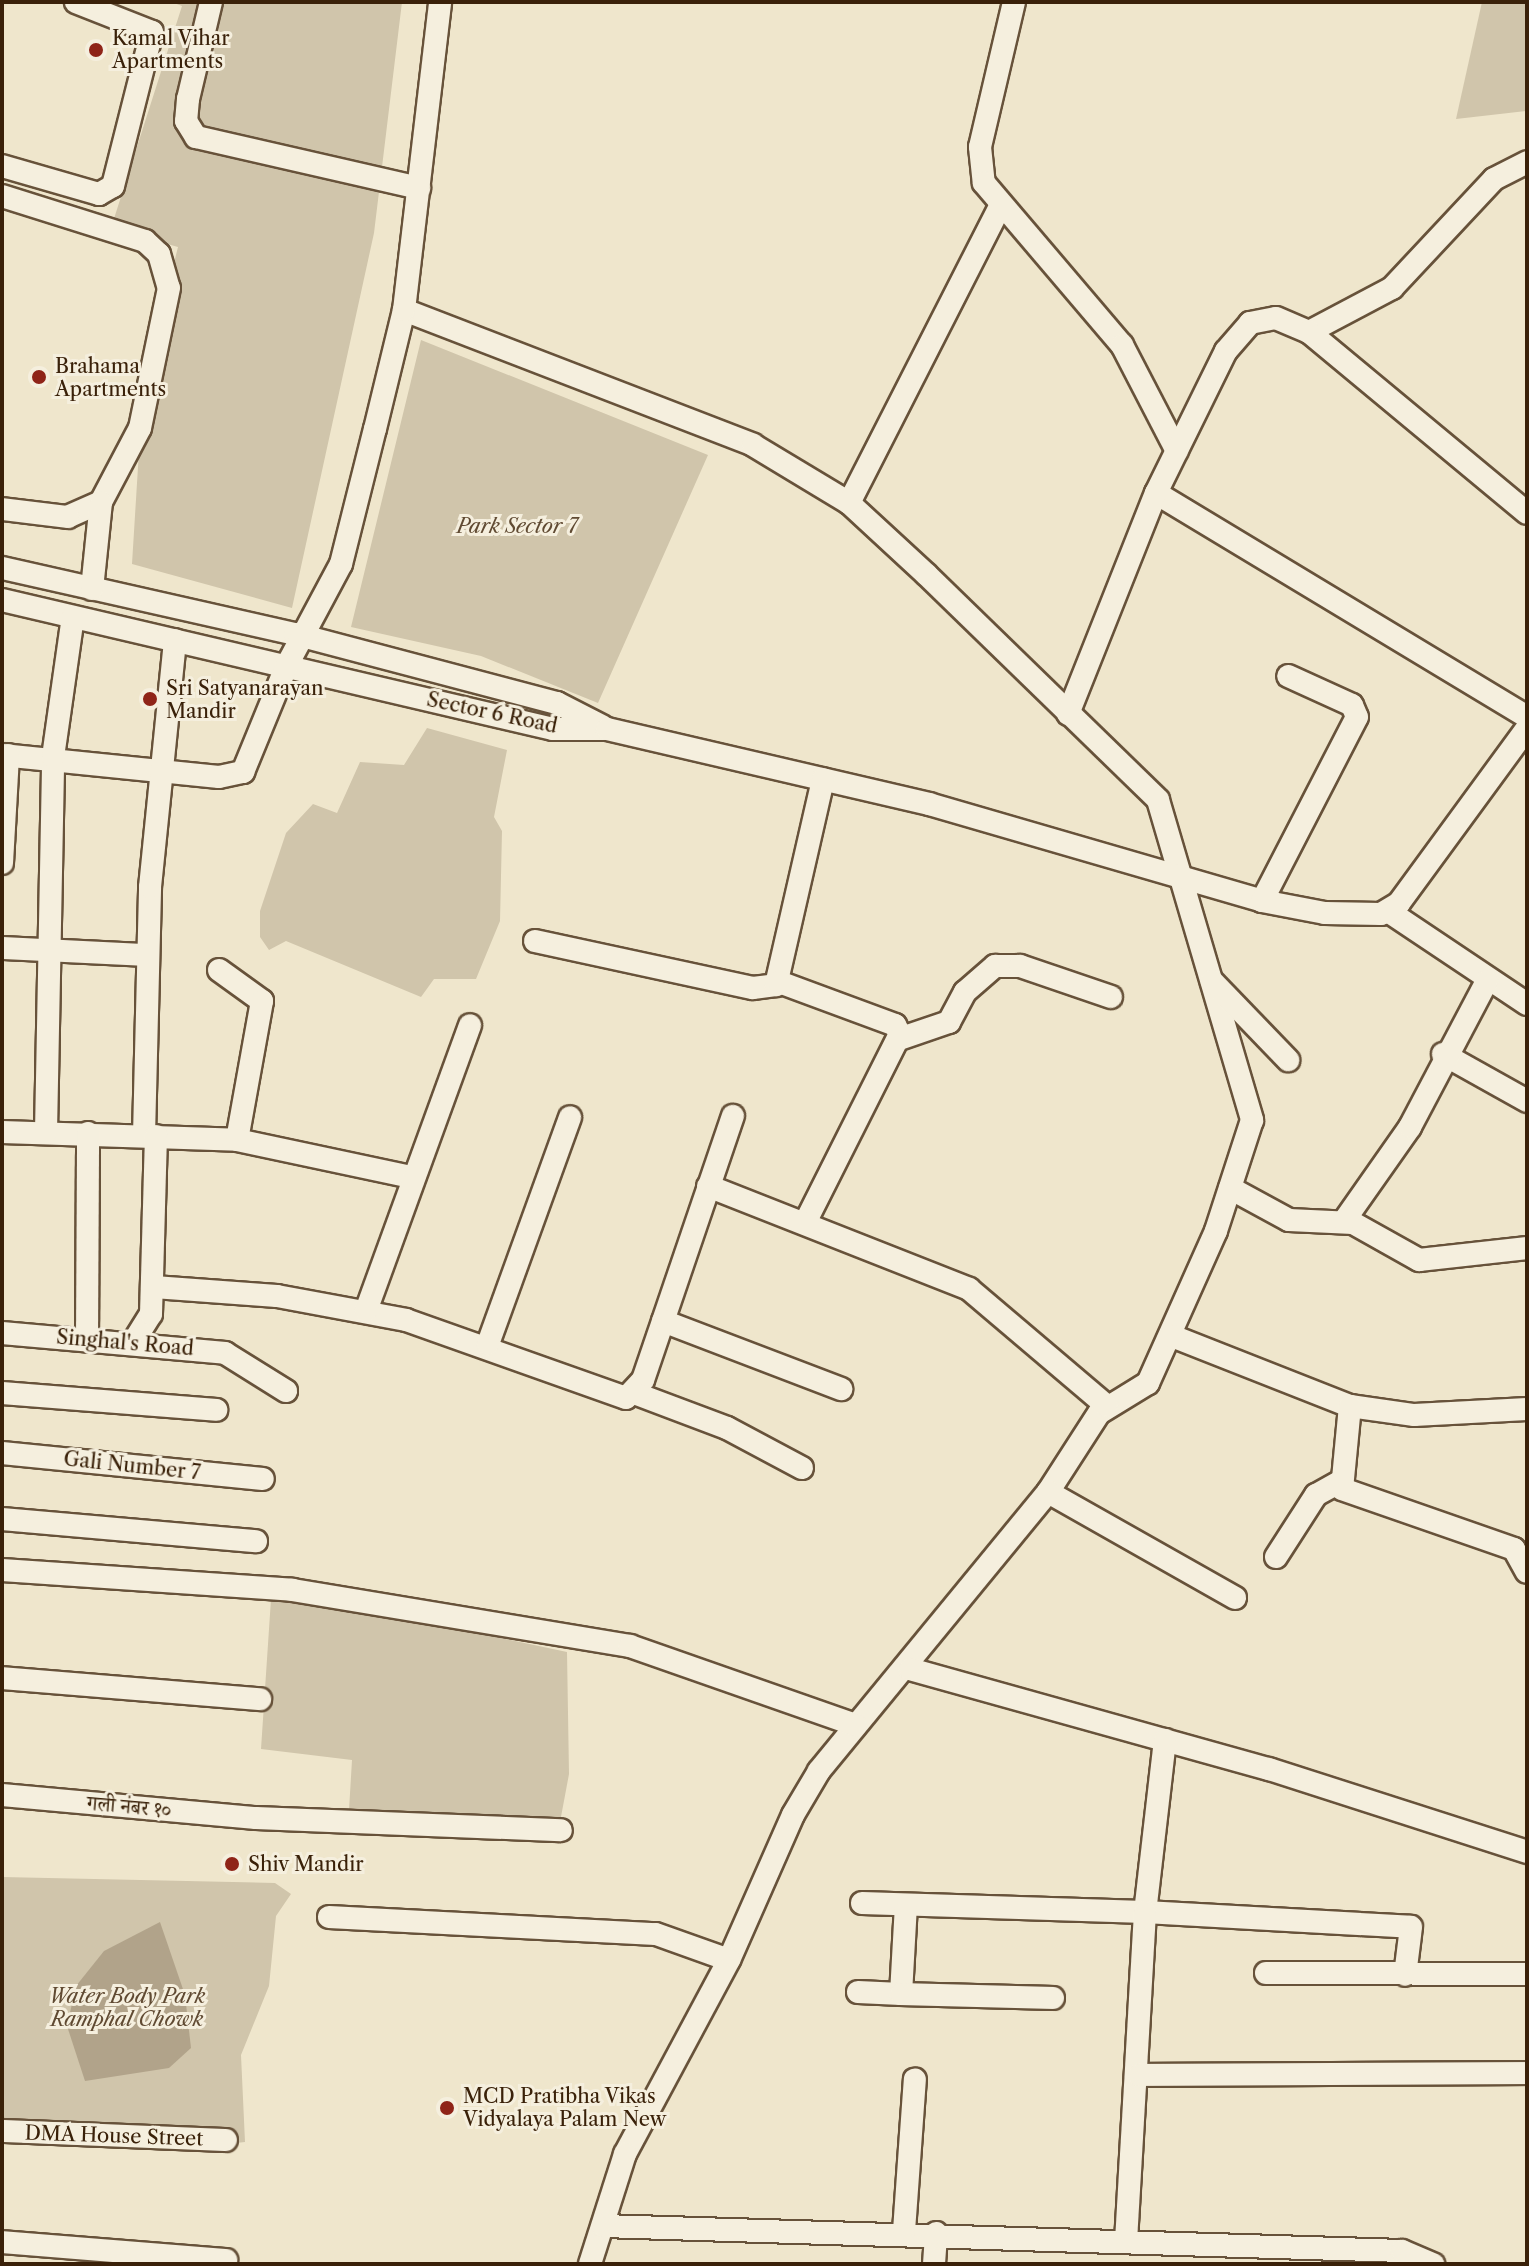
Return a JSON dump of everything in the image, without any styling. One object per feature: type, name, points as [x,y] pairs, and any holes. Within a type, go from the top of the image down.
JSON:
[{"type":"street","points":[[2,166],[99,194],[113,186],[152,32],[144,23],[76,2]]},
{"type":"street","points":[[211,2],[188,99],[186,121],[196,137],[419,188]]},
{"type":"street","points":[[2,863],[5,755],[163,767],[219,777],[243,772],[286,667],[341,564],[404,310],[440,2]]},
{"type":"street","points":[[1014,2],[979,159],[984,183],[1122,345],[1177,451]]},
{"type":"street","points":[[1309,332],[1392,288],[1504,169],[1527,162]]},
{"type":"street","points":[[2,196],[145,241],[166,271],[162,332],[140,428],[101,502],[92,589]]},
{"type":"street","points":[[849,503],[1001,205]]},
{"type":"street","points":[[404,310],[753,445],[849,503],[1158,800],[1252,1120],[1230,1188],[1172,1336],[1140,1391],[1106,1405],[1048,1492],[910,1669],[856,1725],[793,1815],[729,1960],[625,2154],[590,2264]]},
{"type":"street","points":[[1068,714],[1156,493],[1177,451],[1241,330],[1270,317],[1309,332],[1527,513]]},
{"type":"street","points":[[1156,493],[1527,717]]},
{"type":"street","points":[[2,509],[68,517],[101,502]]},
{"type":"street","name":"Sector 6 Road","points":[[2,568],[305,636],[557,703],[607,729]]},
{"type":"street","name":"Sector 6 Road","points":[[2,600],[553,729],[607,729]]},
{"type":"street","points":[[46,1132],[53,757],[73,617]]},
{"type":"street","points":[[134,1341],[150,1320],[154,1287],[147,955],[175,640]]},
{"type":"street","points":[[1262,901],[1357,717],[1352,705],[1288,676]]},
{"type":"street","points":[[1388,911],[1415,886],[1527,728]]},
{"type":"street","points":[[607,729],[823,779],[1262,901],[1325,913],[1388,911],[1487,981],[1527,1004]]},
{"type":"street","points":[[779,982],[823,779]]},
{"type":"street","points":[[535,941],[753,988],[779,982],[895,1025],[899,1039],[805,1223]]},
{"type":"street","points":[[2,948],[147,955]]},
{"type":"street","points":[[899,1039],[949,1022],[965,992],[995,966],[1020,966],[1111,997]]},
{"type":"street","points":[[219,970],[262,1001],[237,1140]]},
{"type":"street","points":[[1212,981],[1288,1060]]},
{"type":"street","points":[[1344,1221],[1410,1127],[1443,1054],[1487,981]]},
{"type":"street","points":[[366,1311],[411,1177],[470,1025]]},
{"type":"street","points":[[1443,1054],[1527,1101]]},
{"type":"street","points":[[634,1393],[663,1321],[733,1116]]},
{"type":"street","points":[[488,1344],[570,1117]]},
{"type":"street","points":[[2,1132],[237,1140],[411,1177]]},
{"type":"street","points":[[87,1340],[88,1133]]},
{"type":"street","points":[[708,1186],[969,1289],[1106,1405]]},
{"type":"street","points":[[1230,1188],[1289,1220],[1344,1221],[1430,1262],[1527,1248]]},
{"type":"street","points":[[154,1287],[366,1311],[488,1344],[611,1396],[634,1393],[727,1428],[802,1468]]},
{"type":"street","points":[[663,1321],[841,1389]]},
{"type":"street","name":"Singhal's Road","points":[[2,1333],[134,1341],[225,1353],[286,1391]]},
{"type":"street","points":[[1172,1336],[1350,1406],[1414,1415],[1527,1409]]},
{"type":"street","points":[[2,1393],[216,1410]]},
{"type":"street","points":[[1338,1483],[1350,1406]]},
{"type":"street","name":"Gali Number 7","points":[[2,1453],[263,1479]]},
{"type":"street","points":[[1276,1557],[1316,1495],[1338,1483],[1514,1549],[1527,1572]]},
{"type":"street","points":[[1048,1492],[1235,1598]]},
{"type":"street","points":[[2,1519],[256,1541]]},
{"type":"street","points":[[2,1570],[292,1590],[630,1646],[856,1725]]},
{"type":"street","points":[[910,1669],[1165,1740],[1527,1852]]},
{"type":"street","points":[[2,1678],[260,1699]]},
{"type":"street","points":[[1126,2240],[1139,2075],[1145,1912],[1165,1740]]},
{"type":"street","name":"गली नंबर १०","points":[[2,1795],[256,1818],[561,1830]]},
{"type":"street","points":[[862,1903],[1145,1912],[1411,1927],[1405,1975]]},
{"type":"street","points":[[901,1994],[906,1905]]},
{"type":"street","points":[[329,1917],[656,1934],[729,1960]]},
{"type":"street","points":[[1266,1973],[1527,1974]]},
{"type":"street","points":[[858,1992],[1053,1998]]},
{"type":"street","points":[[1139,2075],[1527,2073]]},
{"type":"street","points":[[904,2231],[915,2079]]},
{"type":"street","name":"DMA House Street","points":[[2,2131],[226,2140]]},
{"type":"street","points":[[603,2226],[904,2231],[1412,2252],[1433,2264]]},
{"type":"street","points":[[934,2264],[936,2233]]},
{"type":"street","points":[[2,2242],[226,2260]]},
{"type":"green space","points":[[171,2],[402,2],[374,233],[292,608],[132,564],[143,386],[178,247],[111,228],[182,6]]},
{"type":"green space","points":[[1482,2],[1527,2],[1527,111],[1456,119]]},
{"type":"green space","name":"Park Sector 7","points":[[421,340],[708,455],[598,703],[481,656],[351,627]]},
{"type":"green space","points":[[427,728],[507,750],[494,817],[502,831],[500,921],[476,979],[434,979],[421,997],[286,941],[269,950],[260,937],[260,911],[286,833],[313,804],[337,813],[360,762],[404,765]]},
{"type":"green space","points":[[271,1599],[386,1614],[567,1652],[569,1774],[558,1833],[443,1837],[348,1827],[352,1760],[261,1749]]},
{"type":"green space","name":"Water Body Park Ramphal Chowk","points":[[2,1877],[275,1883],[291,1894],[276,1916],[269,1986],[241,2055],[245,2142],[164,2151],[2,2137]]},
{"type":"shaded area","points":[[160,1922],[185,1995],[191,2048],[169,2068],[85,2081],[67,2026],[76,1986],[104,1951]]},
{"type":"place","name":"Kamal Vihar Apartments","points":[[96,50]]},
{"type":"place","name":"Brahama Apartments","points":[[39,377]]},
{"type":"place","name":"Sri Satyanarayan Mandir","points":[[150,699]]},
{"type":"place","name":"Shiv Mandir","points":[[232,1864]]},
{"type":"place","name":"MCD Pratibha Vikas Vidyalaya Palam New","points":[[447,2108]]}]
